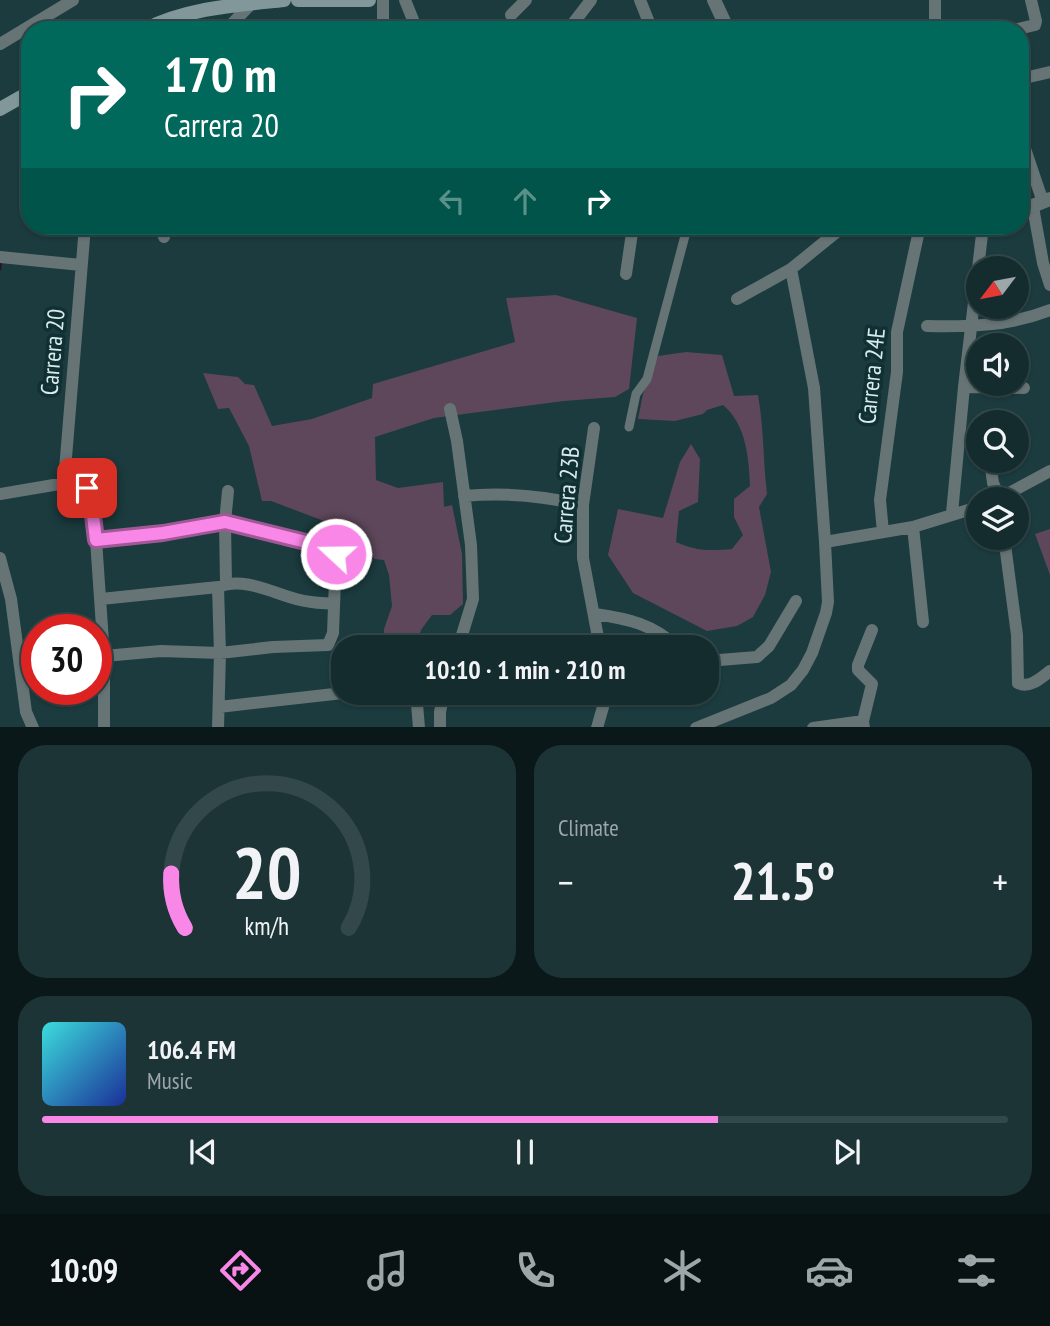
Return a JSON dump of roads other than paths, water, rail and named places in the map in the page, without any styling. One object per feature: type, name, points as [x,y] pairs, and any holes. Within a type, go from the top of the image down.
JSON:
[{"type":"main road","points":[[168,21],[226,3],[284,0]]},
{"type":"main road","points":[[298,0],[369,0]]},
{"type":"main road","points":[[0,109],[21,97]]},
{"type":"street","points":[[38,21],[73,0]]},
{"type":"street","points":[[383,0],[383,21]]},
{"type":"street","points":[[405,0],[414,21]]},
{"type":"street","points":[[511,15],[526,0]]},
{"type":"street","points":[[575,21],[591,0]]},
{"type":"street","points":[[640,0],[648,21]]},
{"type":"street","points":[[714,0],[724,21]]},
{"type":"street","points":[[935,0],[935,21]]},
{"type":"street","points":[[1029,28],[1036,23],[1031,0]]},
{"type":"street","points":[[235,21],[252,3]]},
{"type":"street","points":[[0,44],[21,31]]},
{"type":"street","points":[[1029,77],[1050,72]]},
{"type":"street","points":[[1029,172],[1037,205],[1043,263],[1050,285]]},
{"type":"street","name":"Carrera 20","points":[[64,482],[84,235]]},
{"type":"street","points":[[626,274],[632,235]]},
{"type":"street","points":[[629,427],[636,394],[647,379],[684,235]]},
{"type":"street","points":[[737,299],[791,269],[833,235]]},
{"type":"street","name":"Carrera 24E","points":[[883,532],[880,500],[897,372],[897,332],[918,235]]},
{"type":"street","points":[[952,513],[982,235]]},
{"type":"street","points":[[0,257],[82,265]]},
{"type":"street","points":[[696,727],[771,698],[791,685],[812,653],[826,613],[828,602],[825,542],[814,388],[791,269]]},
{"type":"street","points":[[927,326],[971,327],[1016,322],[1050,310]]},
{"type":"street","points":[[450,410],[471,545],[473,599],[462,635]]},
{"type":"street","name":"Carrera 23B","points":[[594,428],[583,505],[583,558],[598,635]]},
{"type":"street","points":[[1024,487],[1049,475]]},
{"type":"street","points":[[0,494],[77,481],[87,488],[96,540],[102,614]]},
{"type":"street","points":[[218,727],[228,491]]},
{"type":"street","points":[[464,496],[496,493],[550,498],[583,505]]},
{"type":"street","points":[[825,542],[913,527],[966,510]]},
{"type":"street","points":[[96,540],[163,533],[225,522],[332,550],[336,554],[333,633],[330,643],[324,647],[273,647],[220,653],[162,651],[112,655]]},
{"type":"street","points":[[913,527],[923,622]]},
{"type":"street","points":[[1006,550],[1017,635],[1018,683],[1023,686],[1030,685],[1050,671]]},
{"type":"street","points":[[1,564],[11,599],[26,712],[33,727]]},
{"type":"street","points":[[101,599],[222,585],[252,586],[301,601],[334,604]]},
{"type":"street","points":[[719,662],[757,657],[769,646],[792,603],[796,601]]},
{"type":"street","points":[[595,614],[631,619],[665,635]]},
{"type":"street","points":[[813,727],[863,724],[873,684],[858,670],[858,665],[872,630]]},
{"type":"street","points":[[219,707],[331,694]]},
{"type":"street","points":[[104,705],[104,727]]},
{"type":"street","points":[[417,705],[419,727]]},
{"type":"street","points":[[440,727],[441,705]]},
{"type":"street","points":[[597,727],[606,705]]},
{"type":"waterway","points":[[0,269],[1,260]]}]
